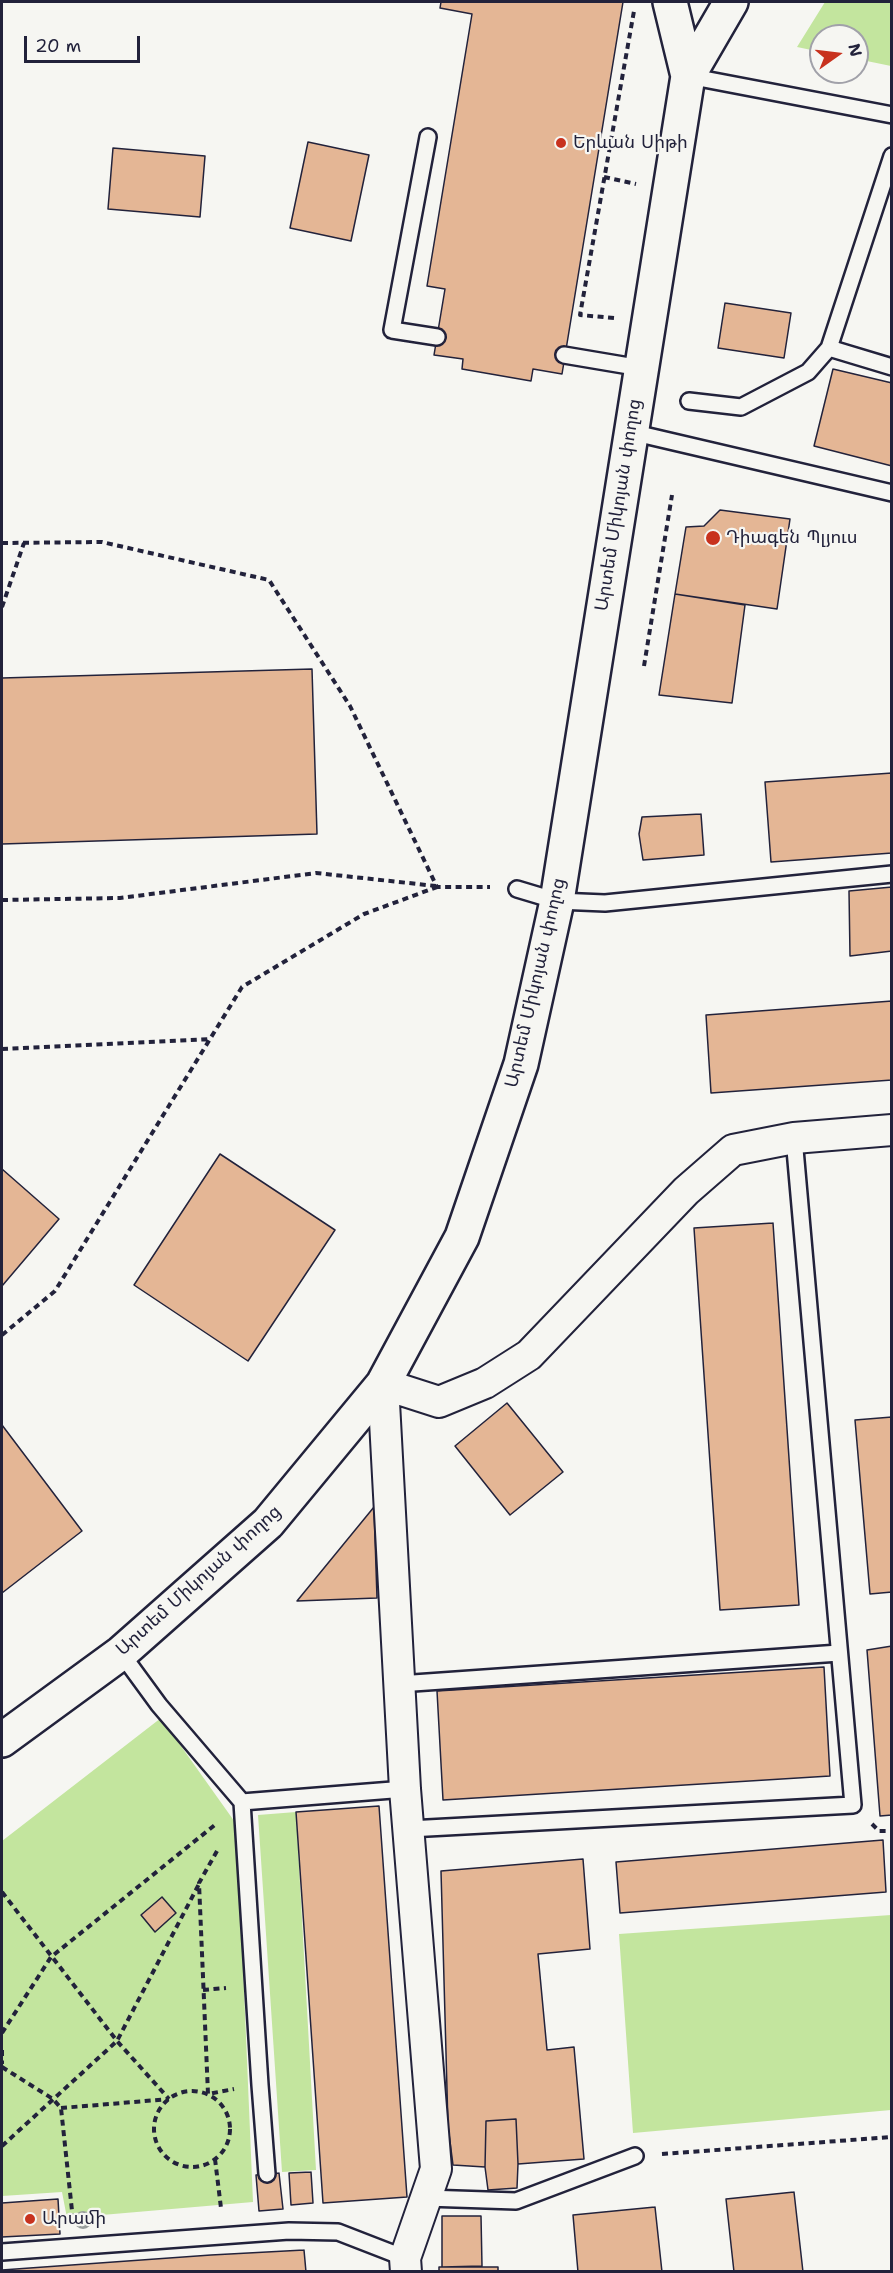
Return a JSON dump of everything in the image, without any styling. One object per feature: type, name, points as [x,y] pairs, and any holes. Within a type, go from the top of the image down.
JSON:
[{"type":"main road","name":"Արտեմ Միկոյան փողոց","points":[[670,2],[688,76]]},
{"type":"main road","name":"Արտեմ Միկոյան փողոց","points":[[2,1740],[121,1653],[268,1523],[382,1384],[462,1237],[521,1064],[557,901],[688,76],[731,2]]},
{"type":"street","points":[[405,2265],[436,2169],[405,1789],[382,1384],[439,1402],[485,1383],[529,1355],[686,1191],[733,1150],[794,1138],[891,1130]]},
{"type":"lane","points":[[688,76],[891,115]]},
{"type":"lane","points":[[428,137],[392,330],[437,337]]},
{"type":"lane","points":[[689,401],[741,407],[808,372],[829,348],[891,156]]},
{"type":"lane","points":[[829,348],[891,367]]},
{"type":"lane","points":[[564,356],[641,368]]},
{"type":"lane","points":[[631,432],[891,493]]},
{"type":"lane","points":[[517,889],[557,901],[605,903],[891,874]]},
{"type":"lane","points":[[409,1829],[853,1804],[794,1138]]},
{"type":"lane","points":[[121,1653],[159,1705],[242,1803],[267,2174]]},
{"type":"lane","points":[[399,1684],[838,1653]]},
{"type":"lane","points":[[242,1803],[405,1789]]},
{"type":"lane","points":[[426,2198],[516,2201],[635,2156]]},
{"type":"lane","points":[[2,2252],[289,2231],[338,2232],[405,2265]]},
{"type":"path","points":[[614,318],[580,315],[635,2]]},
{"type":"path","points":[[604,177],[638,184]]},
{"type":"path","points":[[644,666],[672,495]]},
{"type":"path","points":[[2,543],[102,542],[269,580],[350,706],[437,886]]},
{"type":"path","points":[[2,607],[24,543]]},
{"type":"path","points":[[2,900],[120,898],[316,873],[437,886],[517,889]]},
{"type":"path","points":[[2,1335],[55,1291],[242,987],[364,915],[437,886]]},
{"type":"path","points":[[2,1049],[211,1039]]},
{"type":"path","points":[[2,2146],[117,2041],[242,1803]]},
{"type":"path","points":[[2,2033],[51,1957],[242,1803]]},
{"type":"path","points":[[199,1883],[208,2094]]},
{"type":"path","points":[[2,1892],[117,2041],[169,2099]]},
{"type":"path","points":[[2,2050],[2,2065],[53,2099],[61,2108],[72,2214]]},
{"type":"path","points":[[183,2091],[195,2091],[208,2094],[218,2101],[229,2124],[224,2149],[215,2159],[204,2164],[180,2165],[160,2150],[155,2139],[154,2127],[159,2110],[169,2099],[183,2091]]},
{"type":"path","points":[[61,2108],[169,2099]]},
{"type":"path","points":[[635,2156],[891,2137]]},
{"type":"path","points":[[215,2159],[221,2200]]},
{"type":"green space","points":[[825,2],[891,2],[891,66],[869,61],[869,24],[811,24]]},
{"type":"green space","points":[[809,28],[809,50],[797,47]]},
{"type":"green space","points":[[161,1718],[237,1825],[253,2202],[67,2218],[62,2192],[2,2196],[2,1841]]},
{"type":"green space","points":[[296,1812],[316,2170],[282,2172],[258,1815]]},
{"type":"green space","points":[[891,1915],[891,2110],[633,2133],[619,1934]]},
{"type":"building","points":[[441,2],[623,2],[562,374],[533,369],[531,381],[462,369],[463,359],[434,355],[445,289],[427,286],[472,14],[440,8]]},
{"type":"building","points":[[308,142],[369,155],[351,241],[290,228]]},
{"type":"building","points":[[113,148],[205,156],[200,217],[108,209]]},
{"type":"building","points":[[725,303],[791,313],[784,358],[718,348]]},
{"type":"building","points":[[833,369],[892,383],[892,466],[814,446]]},
{"type":"building","points":[[720,510],[790,519],[777,609],[675,594],[686,527],[704,526]]},
{"type":"building","points":[[675,594],[745,605],[732,703],[659,695]]},
{"type":"building","points":[[312,669],[317,834],[2,844],[2,678]]},
{"type":"building","points":[[892,773],[892,853],[771,862],[765,782]]},
{"type":"building","points":[[701,814],[704,855],[643,860],[639,834],[642,817]]},
{"type":"building","points":[[892,887],[892,951],[850,956],[849,891]]},
{"type":"building","points":[[892,1001],[892,1080],[711,1093],[706,1015]]},
{"type":"building","points":[[220,1154],[335,1230],[248,1361],[134,1285]]},
{"type":"building","points":[[2,1169],[59,1219],[2,1286]]},
{"type":"building","points":[[773,1223],[799,1605],[720,1610],[694,1228]]},
{"type":"building","points":[[507,1403],[563,1472],[510,1515],[455,1446]]},
{"type":"building","points":[[892,1417],[892,1592],[870,1594],[855,1420]]},
{"type":"building","points":[[2,1425],[82,1531],[2,1593]]},
{"type":"building","points":[[374,1507],[377,1598],[297,1601]]},
{"type":"building","points":[[892,1646],[892,1815],[880,1816],[867,1650]]},
{"type":"building","points":[[824,1667],[830,1776],[443,1800],[437,1691]]},
{"type":"building","points":[[379,1806],[407,2197],[323,2203],[296,1812]]},
{"type":"building","points":[[883,1840],[886,1892],[620,1913],[616,1862]]},
{"type":"building","points":[[583,1859],[590,1949],[538,1954],[547,2050],[574,2047],[584,2159],[518,2164],[516,2119],[486,2121],[485,2167],[453,2165],[448,2126],[441,1871]]},
{"type":"building","points":[[162,1897],[176,1913],[155,1932],[141,1915]]},
{"type":"building","points":[[516,2119],[517,2188],[488,2190],[485,2167],[486,2121]]},
{"type":"building","points":[[311,2172],[313,2203],[291,2205],[289,2173]]},
{"type":"building","points":[[279,2173],[283,2209],[259,2211],[256,2175]]},
{"type":"building","points":[[794,2192],[803,2272],[734,2272],[726,2199]]},
{"type":"building","name":"Արամի","points":[[58,2199],[60,2234],[2,2237],[2,2203]]},
{"type":"building","points":[[655,2207],[662,2272],[578,2272],[573,2215]]},
{"type":"building","points":[[442,2216],[481,2216],[482,2266],[442,2267]]},
{"type":"building","points":[[304,2250],[306,2272],[2,2272],[2,2270]]},
{"type":"building","points":[[439,2267],[498,2267],[498,2272],[439,2272]]},
{"type":"place","name":"Երևան Սիթի","points":[[561,143]]},
{"type":"place","name":"Դիագեն Պլյուս","points":[[713,538]]},
{"type":"place","name":"Արամի","points":[[30,2219]]}]
